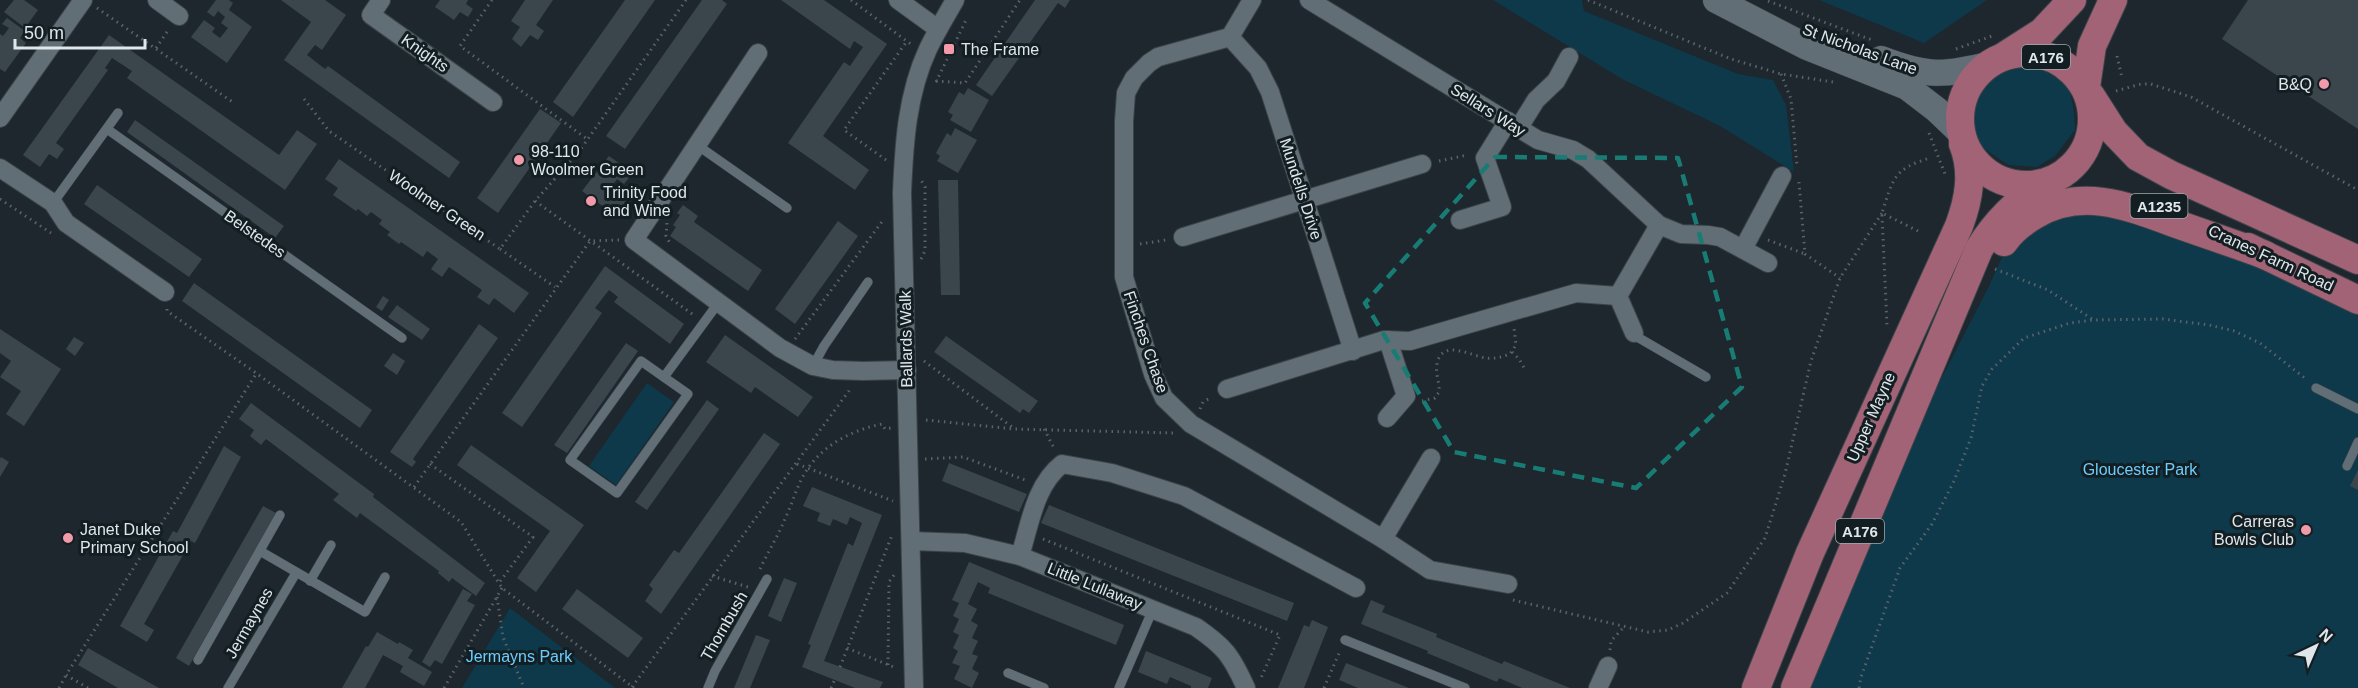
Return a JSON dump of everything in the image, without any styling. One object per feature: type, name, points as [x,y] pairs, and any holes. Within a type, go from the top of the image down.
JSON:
[{"type":"main road","name":"A176","points":[[1962,138],[1958,120],[1962,100],[1974,78],[2042,32],[2072,0]]},
{"type":"main road","name":"A176","points":[[2045,183],[2061,175],[2073,165],[2088,141],[2092,117],[2086,88],[2091,46],[2113,0]]},
{"type":"main road","name":"St Nicholas Lane","points":[[1724,3],[1805,28],[1919,72],[1950,74],[1993,63]]},
{"type":"main road","name":"St Nicholas Lane","points":[[1724,3],[1807,46],[1907,87],[1937,110],[1962,138]]},
{"type":"main road","name":"A176","points":[[1993,63],[2018,55],[2031,53],[2043,55],[2067,66],[2086,88]]},
{"type":"main road","name":"A1235","points":[[2086,88],[2114,132],[2138,157],[2358,260]]},
{"type":"main road","points":[[1962,138],[1977,163],[1997,179],[2024,186],[2045,183]]},
{"type":"main road","name":"Upper Mayne","points":[[1756,688],[1819,533],[1959,226],[1969,184],[1969,162],[1962,138]]},
{"type":"main road","name":"Cranes Farm Road","points":[[2045,183],[2060,180],[2082,181],[2126,192],[2358,300]]},
{"type":"main road","name":"Upper Mayne","points":[[1795,688],[1967,275],[1991,229],[2007,211],[2045,183]]},
{"type":"main road","points":[[1926,375],[1958,327],[1991,262],[2008,237],[2030,218],[2057,204],[2088,199],[2119,204],[2265,255]]},
{"type":"street","points":[[156,0],[179,16]]},
{"type":"street","name":"Knights","points":[[381,0],[371,15],[493,102]]},
{"type":"street","points":[[898,0],[938,29]]},
{"type":"street","points":[[1230,37],[1252,0]]},
{"type":"street","name":"Sellars Way","points":[[1309,0],[1538,140],[1573,150],[1588,159],[1659,225],[1681,234],[1708,235],[1747,241],[1768,263]]},
{"type":"street","points":[[0,118],[89,3]]},
{"type":"street","name":"Ballards Walk","points":[[914,682],[908,423],[914,364],[902,193],[904,142],[912,96],[922,64],[938,29],[962,6]]},
{"type":"street","name":"Mundells Drive","points":[[1230,37],[1258,68],[1270,92],[1353,351]]},
{"type":"street","name":"Finches Chase","points":[[1230,37],[1158,57],[1142,69],[1126,93],[1124,278],[1153,374],[1164,398],[1187,431],[1383,539],[1430,570],[1509,592]]},
{"type":"street","points":[[758,53],[634,240],[780,348],[817,360],[833,370],[863,371],[914,364]]},
{"type":"street","points":[[1460,220],[1502,207],[1485,159],[1513,125],[1556,81],[1569,57]]},
{"type":"street","points":[[1183,237],[1422,164]]},
{"type":"street","points":[[0,168],[52,203],[66,222],[165,292]]},
{"type":"street","points":[[1747,241],[1782,176]]},
{"type":"street","points":[[1618,296],[1659,225]]},
{"type":"street","points":[[1227,389],[1388,340],[1410,341],[1576,293],[1618,296]]},
{"type":"street","points":[[1618,296],[1634,333]]},
{"type":"street","points":[[1387,418],[1406,396],[1388,340]]},
{"type":"street","points":[[1383,539],[1431,458]]},
{"type":"street","points":[[1020,556],[1042,487],[1052,471],[1062,464],[1112,474],[1184,496],[1356,588]]},
{"type":"street","name":"Little Lullaway","points":[[912,541],[965,543],[1020,556],[1196,627],[1219,643],[1235,664],[1246,688]]},
{"type":"street","points":[[1598,688],[1608,666]]},
{"type":"lane","points":[[52,203],[118,113]]},
{"type":"lane","name":"Belstedes","points":[[107,129],[402,338]]},
{"type":"lane","points":[[697,145],[787,208]]},
{"type":"lane","points":[[817,360],[868,282]]},
{"type":"lane","points":[[664,377],[719,302]]},
{"type":"lane","points":[[1634,333],[1706,377]]},
{"type":"lane","points":[[641,361],[664,377],[688,394],[617,493],[570,460],[641,361]]},
{"type":"lane","points":[[2316,388],[2358,409]]},
{"type":"lane","points":[[2347,466],[2358,442]]},
{"type":"lane","name":"Jermaynes","points":[[198,660],[280,515]]},
{"type":"lane","points":[[310,581],[331,545]]},
{"type":"lane","points":[[260,551],[365,612],[385,577]]},
{"type":"lane","name":"Jermaynes","points":[[228,688],[296,573]]},
{"type":"lane","name":"Thornbush","points":[[708,688],[715,671],[767,579]]},
{"type":"lane","points":[[1119,688],[1153,609]]},
{"type":"lane","points":[[1345,640],[1465,688]]},
{"type":"lane","points":[[1008,673],[1044,688]]},
{"type":"path","points":[[492,0],[460,46],[587,139]]},
{"type":"path","name":"Woolmer Green","points":[[304,99],[329,131],[500,249],[535,201],[578,153],[686,0]]},
{"type":"path","points":[[850,0],[915,47]]},
{"type":"path","points":[[962,6],[965,23],[936,81],[965,83],[1020,0]]},
{"type":"path","points":[[1588,0],[1731,59],[1781,74],[1837,83]]},
{"type":"path","points":[[1766,0],[1876,42]]},
{"type":"path","points":[[89,3],[234,103]]},
{"type":"path","points":[[156,48],[179,16]]},
{"type":"path","points":[[1948,51],[2001,32]]},
{"type":"path","points":[[891,161],[891,163],[844,130],[907,41]]},
{"type":"path","points":[[2117,56],[2122,78]]},
{"type":"path","points":[[1781,74],[1791,99],[1805,254]]},
{"type":"path","points":[[2116,91],[2140,84],[2151,84],[2191,97],[2358,190]]},
{"type":"path","points":[[1927,129],[1947,180]]},
{"type":"path","points":[[1422,164],[1491,150]]},
{"type":"path","points":[[1509,592],[1624,627],[1648,632],[1668,630],[1683,623],[1727,593],[1765,538],[1785,474],[1811,361],[1840,279],[1882,213],[1893,180],[1911,163],[1929,158]]},
{"type":"path","points":[[535,201],[704,322]]},
{"type":"path","points":[[800,332],[891,210]]},
{"type":"path","points":[[1882,213],[1918,231]]},
{"type":"path","points":[[1882,213],[1888,330],[1892,320]]},
{"type":"path","points":[[1123,244],[1147,244],[1183,237]]},
{"type":"path","points":[[590,241],[634,240]]},
{"type":"path","points":[[414,487],[590,241]]},
{"type":"path","points":[[1747,241],[1805,254],[1840,279]]},
{"type":"path","points":[[500,249],[556,288]]},
{"type":"path","points":[[1995,269],[2048,290],[2093,320]]},
{"type":"path","points":[[165,292],[167,311],[461,522],[502,588],[633,687],[863,371]]},
{"type":"path","points":[[1406,396],[1429,401],[1435,398],[1440,386],[1436,366],[1438,358],[1451,349],[1495,358],[1512,352],[1516,345],[1510,312]]},
{"type":"path","points":[[1859,688],[1900,568],[1932,524],[1954,481],[1960,460],[1971,438],[1982,386],[1992,369],[2024,339],[2070,323],[2093,320],[2163,319],[2209,325],[2234,331],[2260,343],[2316,388]]},
{"type":"path","points":[[795,339],[817,360]]},
{"type":"path","points":[[1512,352],[1526,371]]},
{"type":"path","points":[[914,364],[1014,429]]},
{"type":"path","points":[[59,688],[256,373]]},
{"type":"path","points":[[758,573],[809,467],[831,444],[854,432],[882,424],[885,429],[908,423],[1014,429],[1187,431],[1203,402],[1227,389]]},
{"type":"path","points":[[1044,429],[1062,464]]},
{"type":"path","points":[[923,459],[963,457],[1035,484]]},
{"type":"path","points":[[430,464],[533,537],[499,583]]},
{"type":"path","points":[[797,464],[898,502]]},
{"type":"path","points":[[840,667],[893,532]]},
{"type":"path","points":[[888,664],[889,582],[899,569]]},
{"type":"path","points":[[712,576],[750,588],[754,580]]},
{"type":"path","points":[[444,688],[502,588]]},
{"type":"path","points":[[497,596],[502,636],[524,688]]},
{"type":"path","points":[[1608,666],[1611,641],[1624,627]]},
{"type":"path","points":[[1324,688],[1345,640]]},
{"type":"path","points":[[847,648],[888,664],[914,682]]},
{"type":"path","points":[[66,675],[88,688]]},
{"type":"path","points":[[831,688],[835,679]]},
{"type":"highlighted area","points":[[1495,157],[1678,158],[1742,387],[1636,488],[1454,452],[1365,303]]},
{"type":"green space","points":[[1493,0],[1582,0],[1584,11],[1738,74],[1773,80],[1786,105],[1794,172],[1720,126],[1622,79]]},
{"type":"green space","points":[[1819,0],[1987,0],[1924,43]]},
{"type":"green space","points":[[2015,65],[2032,66],[2055,74],[2063,81],[2072,101],[2075,130],[2055,156],[2037,167],[2008,165],[1982,147],[1971,123],[1976,100],[1992,75]]},
{"type":"green space","name":"Gloucester Park","points":[[2080,209],[2151,224],[2260,269],[2358,315],[2358,688],[1808,688],[1904,451],[2004,253],[2027,229]]},
{"type":"green space","points":[[647,383],[674,402],[616,485],[589,466]]},
{"type":"green space","name":"Jermayns Park","points":[[510,608],[615,688],[462,688]]},
{"type":"building","points":[[14,0],[24,0],[38,10],[25,28],[4,12]]},
{"type":"building","points":[[216,0],[229,0],[233,3],[229,10],[252,27],[227,63],[191,37],[204,20],[215,28],[212,32],[220,38],[228,28],[221,23],[225,17],[218,11],[214,17],[207,12]]},
{"type":"building","points":[[281,0],[325,0],[346,15],[322,50],[315,45],[307,55],[325,69],[328,66],[460,162],[449,178],[284,60],[311,22]]},
{"type":"building","points":[[440,0],[468,0],[466,4],[473,9],[468,17],[460,12],[454,20],[435,7]]},
{"type":"building","points":[[525,0],[553,0],[536,25],[544,31],[538,40],[530,35],[521,47],[512,39],[520,27],[511,21]]},
{"type":"building","points":[[625,0],[655,0],[573,117],[553,102]]},
{"type":"building","points":[[702,0],[722,0],[727,4],[625,149],[606,136]]},
{"type":"building","points":[[781,0],[824,0],[887,44],[823,136],[869,170],[855,190],[788,143],[844,62],[850,66],[863,47],[854,41],[850,49]]},
{"type":"building","points":[[1035,0],[1070,0],[1065,8],[1058,3],[992,96],[976,85]]},
{"type":"building","name":"B&Q","points":[[2248,0],[2358,0],[2358,129],[2222,39]]},
{"type":"building","points":[[7,18],[25,31],[20,38],[26,43],[5,72],[0,69],[0,34],[3,36],[9,28],[2,24]]},
{"type":"building","points":[[109,35],[279,155],[297,130],[317,144],[285,190],[127,78],[132,71],[112,58],[105,68],[108,70],[56,143],[64,149],[57,159],[49,154],[40,167],[23,155]]},
{"type":"building","points":[[968,88],[989,100],[971,132],[950,120],[953,115],[948,112],[959,92],[964,95]]},
{"type":"building","name":"98-110 Woolmer Green","points":[[540,109],[561,123],[498,213],[477,198]]},
{"type":"building","points":[[135,120],[284,226],[275,238],[127,132]]},
{"type":"building","points":[[955,128],[977,140],[958,173],[937,161],[940,156],[936,153],[947,133],[951,136]]},
{"type":"building","points":[[609,156],[633,173],[624,184],[617,179],[610,189],[618,195],[621,192],[632,200],[619,218],[582,191]]},
{"type":"building","points":[[339,159],[529,293],[514,313],[494,298],[489,305],[477,297],[482,290],[449,267],[442,277],[431,269],[438,259],[427,251],[423,257],[401,242],[399,244],[387,235],[390,232],[379,224],[382,220],[371,212],[367,216],[358,209],[356,211],[333,195],[338,188],[325,179]]},
{"type":"building","points":[[938,180],[958,180],[960,295],[941,295]]},
{"type":"building","points":[[97,185],[202,259],[189,277],[84,204]]},
{"type":"building","points":[[683,205],[698,216],[694,222],[762,270],[748,291],[670,236],[676,227],[673,225],[680,215],[677,213]]},
{"type":"building","points":[[838,221],[858,236],[795,324],[775,309]]},
{"type":"building","points":[[605,266],[684,324],[670,344],[614,302],[618,297],[609,290],[595,308],[602,313],[522,427],[502,413]]},
{"type":"building","points":[[194,283],[372,410],[360,428],[182,301]]},
{"type":"building","points":[[383,296],[389,300],[382,311],[376,307]]},
{"type":"building","points":[[397,305],[430,329],[422,340],[388,317]]},
{"type":"building","points":[[479,324],[498,338],[413,459],[416,462],[412,467],[390,452]]},
{"type":"building","points":[[0,329],[61,369],[24,426],[6,414],[21,391],[0,377],[11,361],[0,353]]},
{"type":"building","points":[[725,335],[813,397],[798,417],[755,387],[751,393],[706,362]]},
{"type":"building","points":[[946,336],[1038,401],[1029,413],[1023,409],[1020,413],[934,352]]},
{"type":"building","points":[[74,337],[84,343],[75,356],[66,349]]},
{"type":"building","points":[[626,343],[638,351],[567,453],[554,445]]},
{"type":"building","points":[[393,353],[405,361],[397,375],[384,366]]},
{"type":"building","points":[[707,400],[719,409],[647,510],[635,502]]},
{"type":"building","points":[[251,403],[374,494],[373,497],[485,583],[476,596],[452,578],[449,582],[438,573],[439,571],[360,513],[357,518],[333,500],[339,494],[266,439],[261,445],[250,436],[254,430],[239,419]]},
{"type":"building","points":[[764,433],[780,444],[661,614],[645,601],[653,589],[649,585],[674,550],[679,553]]},
{"type":"building","points":[[471,445],[584,525],[536,592],[517,578],[550,531],[457,465]]},
{"type":"building","points":[[224,446],[241,457],[195,543],[191,541],[144,624],[154,630],[147,642],[120,626],[173,531],[177,533]]},
{"type":"building","points":[[1,457],[9,462],[0,477],[0,459]]},
{"type":"building","points":[[949,463],[1027,494],[1019,512],[942,481]]},
{"type":"building","points":[[2358,470],[2358,490],[2350,486]]},
{"type":"building","points":[[812,487],[882,515],[824,661],[883,682],[880,688],[855,688],[802,667],[811,645],[808,644],[848,543],[853,546],[862,523],[850,517],[847,525],[833,519],[830,526],[817,521],[820,513],[803,506]]},
{"type":"building","points":[[1049,505],[1294,603],[1287,621],[1041,523]]},
{"type":"building","points":[[263,506],[276,513],[189,666],[176,658]]},
{"type":"building","points":[[969,562],[1124,625],[1116,645],[988,593],[990,588],[978,582],[968,604],[977,609],[971,621],[978,625],[972,638],[978,641],[972,654],[978,656],[972,669],[979,673],[972,688],[954,679],[960,666],[952,663],[958,651],[953,648],[959,635],[953,632],[959,619],[953,616],[959,603],[952,600]]},
{"type":"building","points":[[784,578],[797,583],[781,622],[768,616]]},
{"type":"building","points":[[463,589],[472,594],[467,601],[475,605],[442,664],[435,660],[430,667],[422,662]]},
{"type":"building","points":[[577,589],[643,638],[628,658],[562,609]]},
{"type":"building","points":[[1371,600],[1385,606],[1382,612],[1437,634],[1436,637],[1570,688],[1522,688],[1499,678],[1497,682],[1361,624]]},
{"type":"building","points":[[1312,620],[1328,627],[1304,688],[1278,688],[1304,625],[1309,627]]},
{"type":"building","points":[[377,632],[413,650],[408,658],[432,672],[424,686],[400,672],[403,666],[383,655],[365,688],[342,688],[366,646],[368,647]]},
{"type":"building","points":[[756,635],[770,640],[750,688],[734,688]]},
{"type":"building","points":[[88,648],[159,688],[118,688],[78,665]]},
{"type":"building","points":[[1146,651],[1212,678],[1208,688],[1191,688],[1170,677],[1167,684],[1138,672]]},
{"type":"building","points":[[1346,663],[1409,688],[1358,688],[1339,680]]},
{"type":"place","name":"The Frame","points":[[949,49]]},
{"type":"place","name":"B&Q","points":[[2324,84]]},
{"type":"place","name":"98-110 Woolmer Green","points":[[519,160]]},
{"type":"place","name":"Trinity Food and Wine","points":[[591,201]]},
{"type":"place","name":"Carreras Bowls Club","points":[[2306,530]]},
{"type":"place","name":"Janet Duke Primary School","points":[[68,538]]}]
